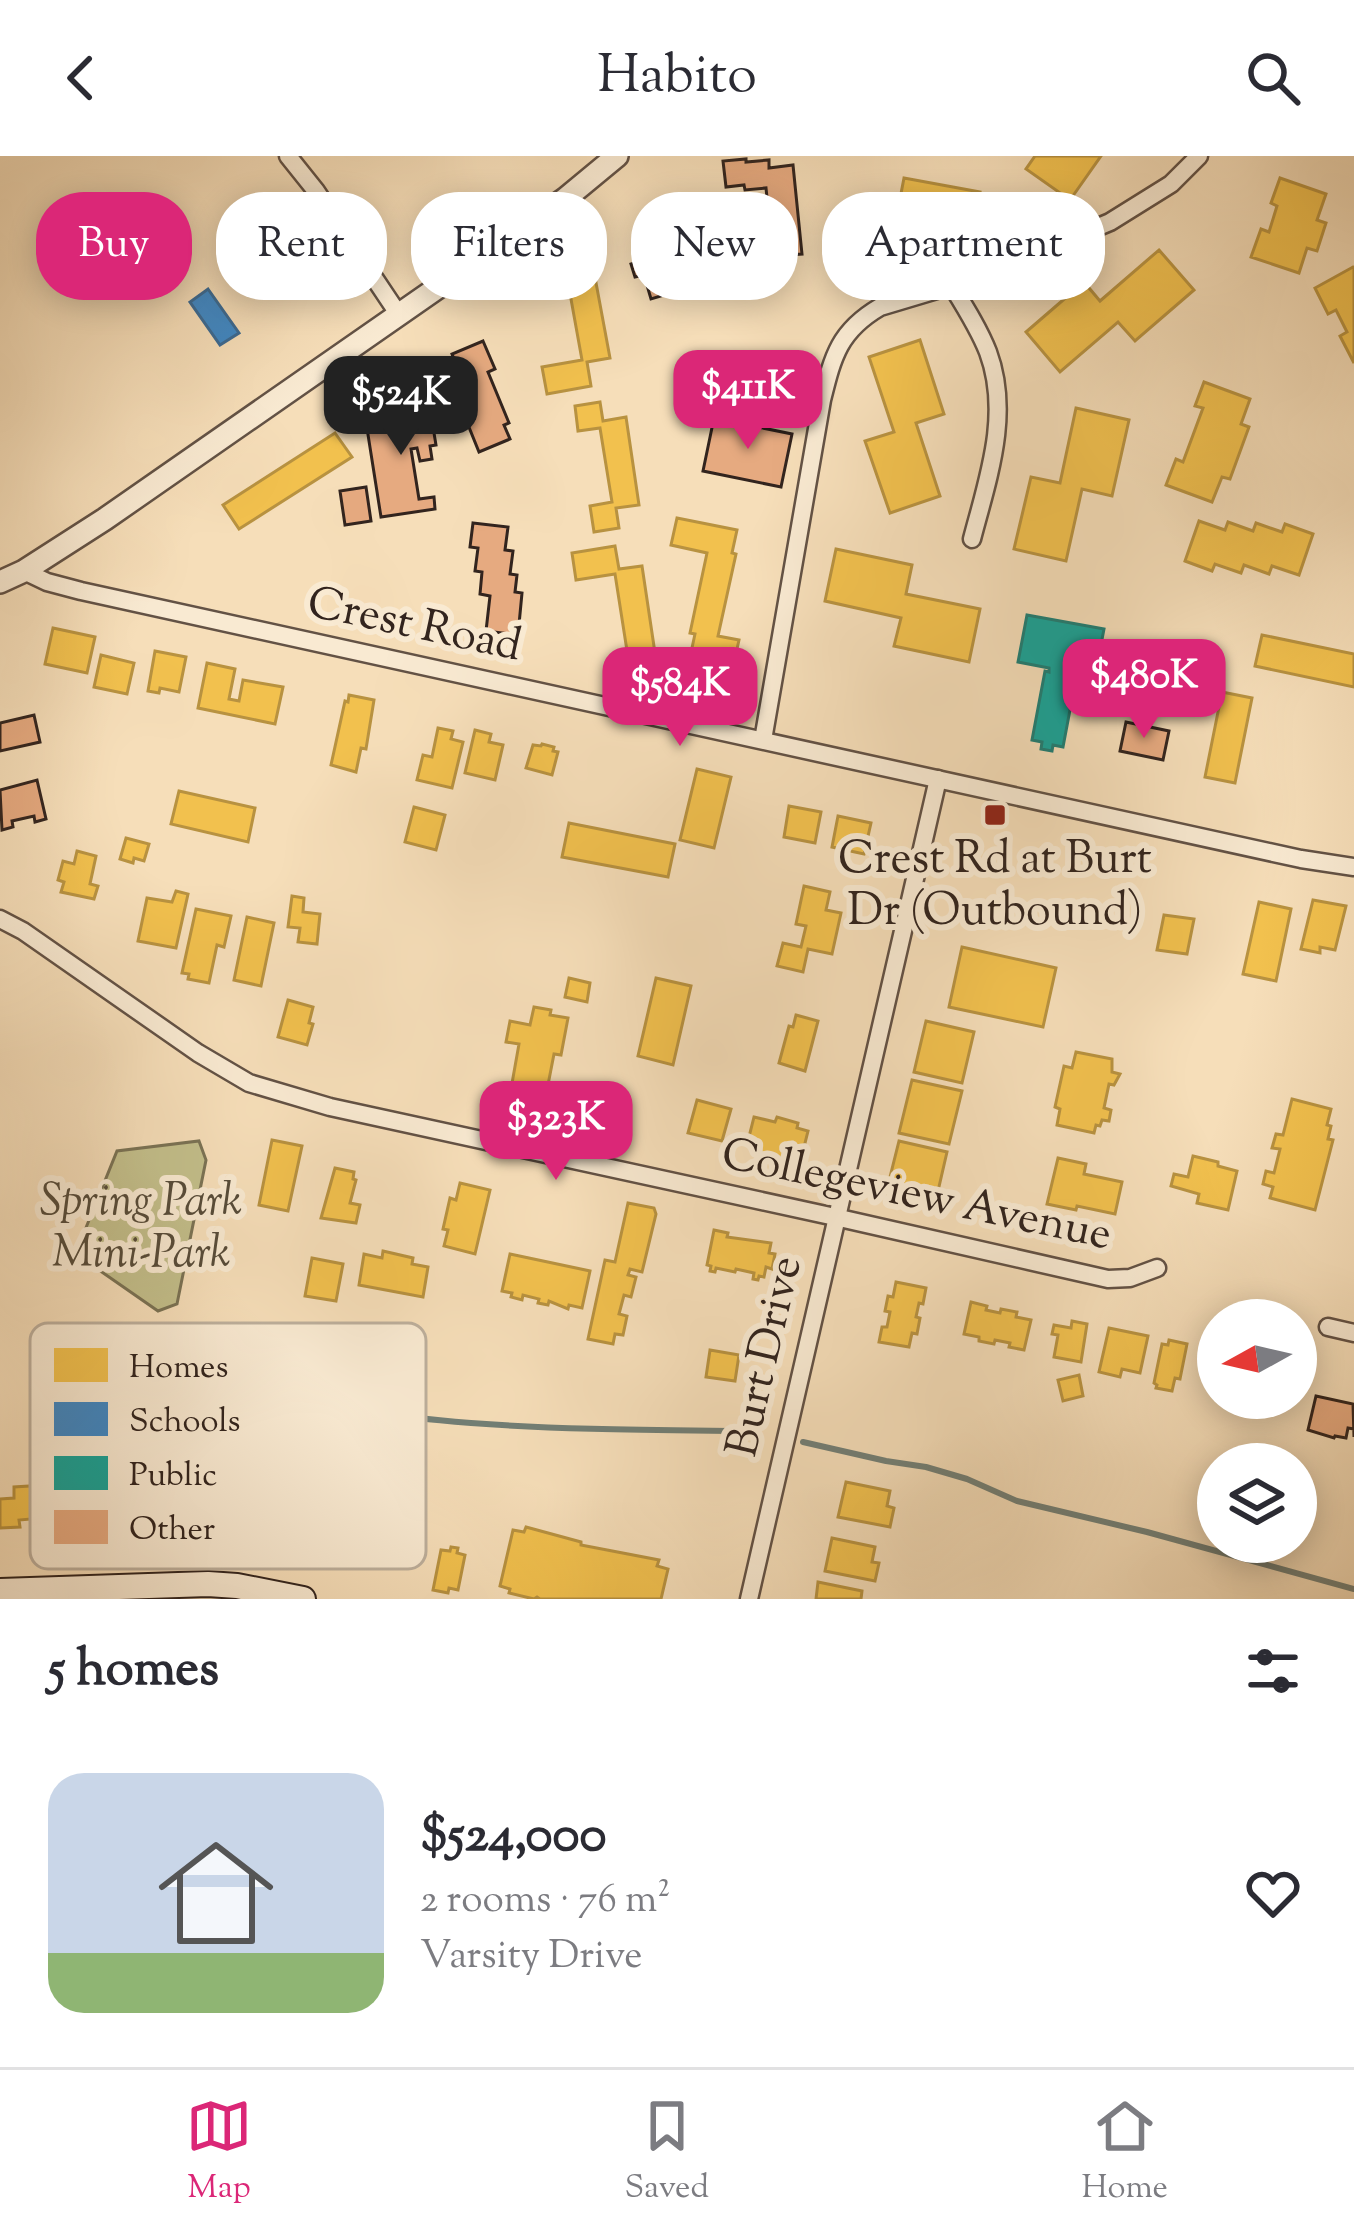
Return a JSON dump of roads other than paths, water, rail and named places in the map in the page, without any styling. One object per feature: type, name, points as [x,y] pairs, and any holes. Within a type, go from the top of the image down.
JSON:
[{"type":"main road","points":[[0,1591],[209,1591],[237,1586],[303,1599]]},
{"type":"street","points":[[287,156],[399,315]]},
{"type":"street","points":[[0,582],[105,519],[566,199],[617,156]]},
{"type":"street","points":[[1105,224],[1171,184],[1199,156]]},
{"type":"street","points":[[764,740],[808,470],[836,350],[855,324],[880,307],[904,300]]},
{"type":"street","points":[[960,300],[988,352],[999,408],[996,441],[972,538]]},
{"type":"street","name":"Crest Road","points":[[24,571],[81,591],[1354,867]]},
{"type":"street","name":"Burt Drive","points":[[749,1599],[938,779]]},
{"type":"street","name":"Collegeview Avenue","points":[[0,919],[198,1054],[249,1083],[330,1107],[1108,1279],[1130,1278],[1157,1268]]},
{"type":"street","points":[[1328,1327],[1354,1333]]},
{"type":"waterway","points":[[426,1419],[746,1431]]},
{"type":"waterway","points":[[803,1442],[926,1467],[1017,1501],[1354,1589]]},
{"type":"place","name":"Crest Rd at Burt Dr (Outbound)","points":[[995,815]]},
{"type":"park label","name":"Spring Park Mini-Park","points":[[141,1229]]}]
